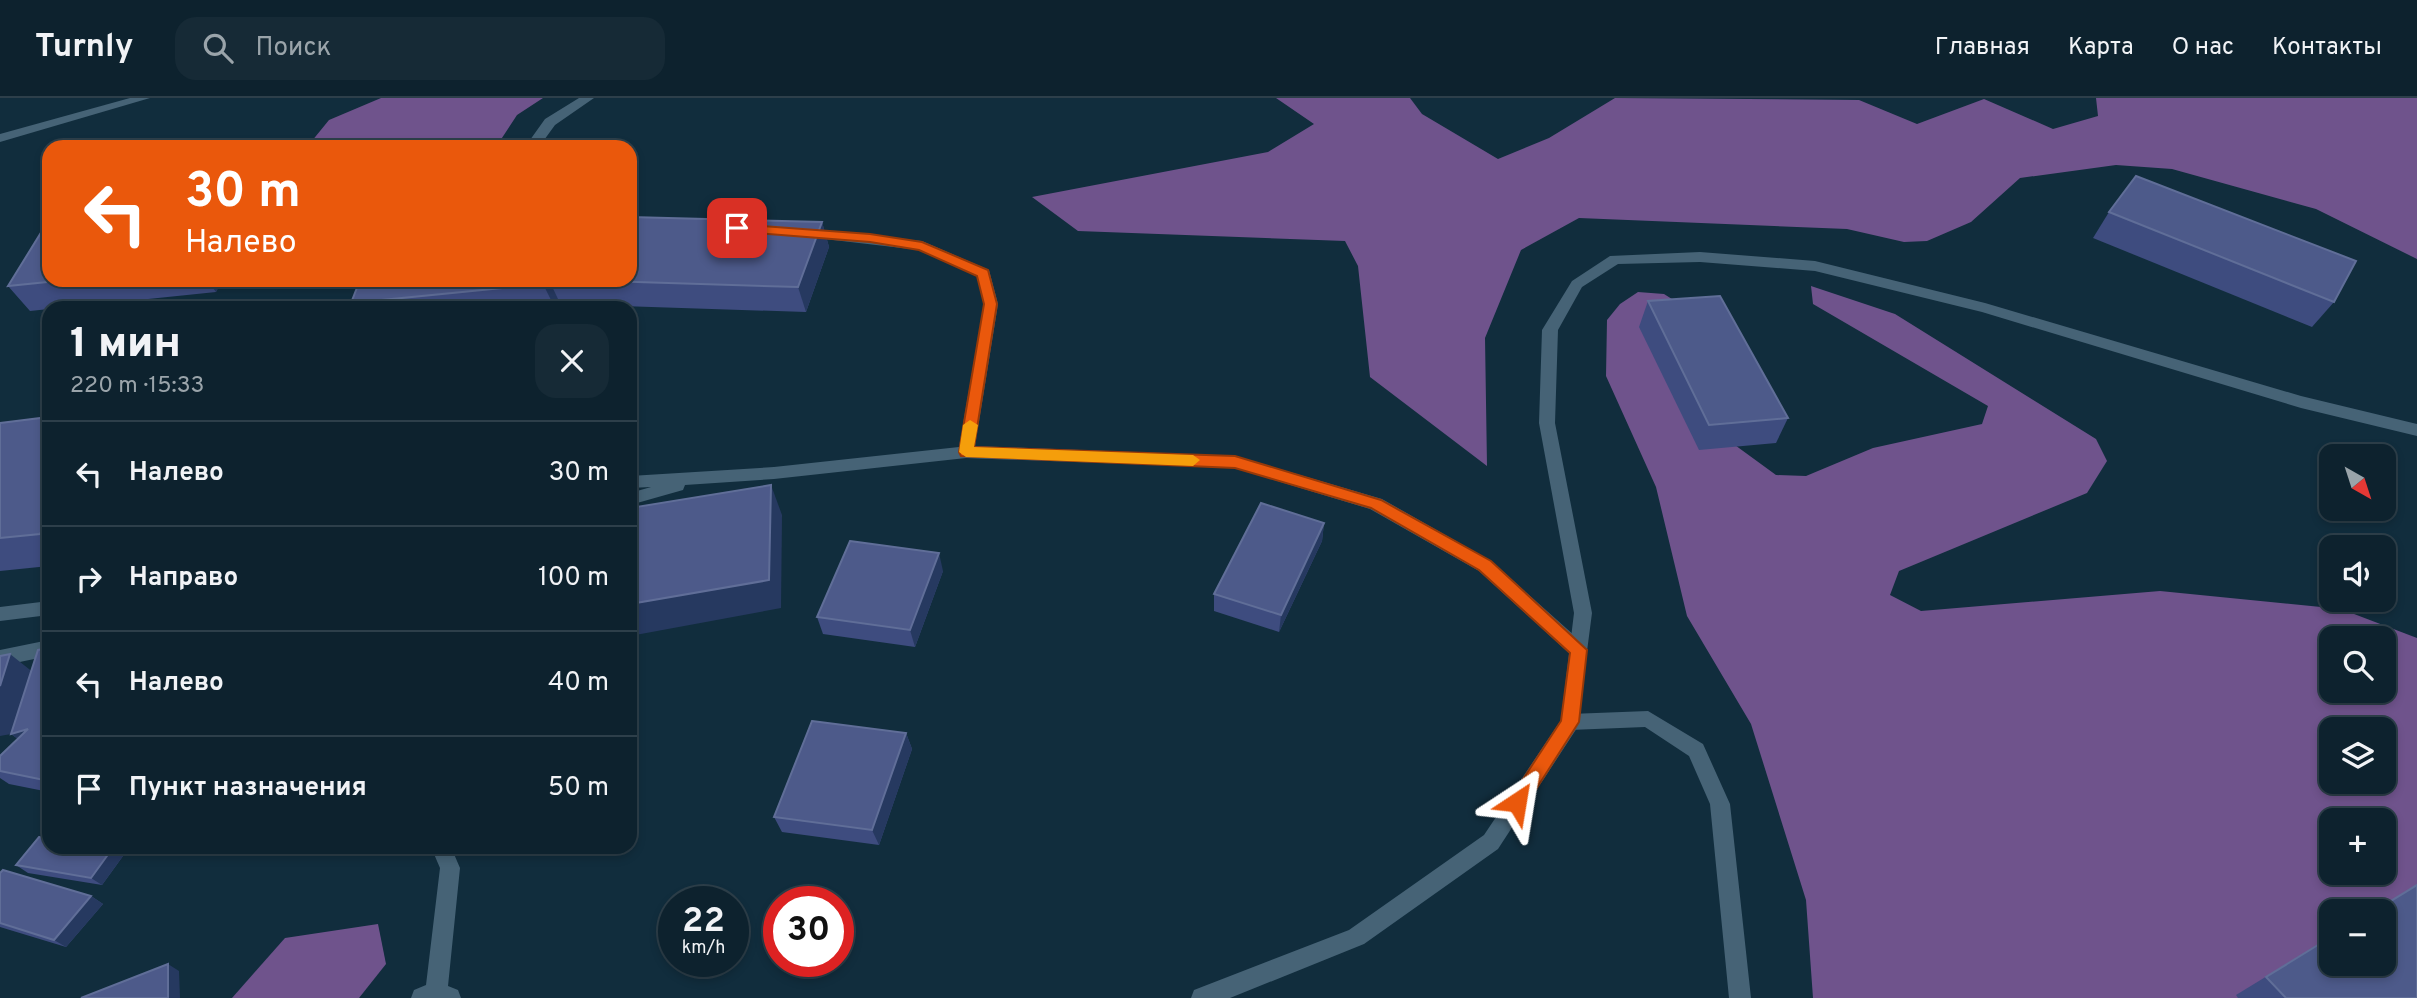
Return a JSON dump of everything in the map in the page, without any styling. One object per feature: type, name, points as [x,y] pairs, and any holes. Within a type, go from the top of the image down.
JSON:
[{"type":"street","points":[[0,138],[144,98]]},
{"type":"street","points":[[538,140],[551,122],[588,98]]},
{"type":"street","points":[[790,232],[870,238],[922,246],[984,273],[991,304],[966,452]]},
{"type":"street","points":[[1202,998],[1356,937],[1491,842],[1570,722],[1584,613],[1569,548],[1547,423],[1549,330],[1577,284],[1615,259],[1700,257],[1815,265],[1985,308],[2301,402],[2417,430]]},
{"type":"street","points":[[637,481],[711,477],[966,452],[1235,462],[1376,504],[1485,566],[1578,650]]},
{"type":"street","points":[[637,497],[711,477]]},
{"type":"street","points":[[0,614],[42,609]]},
{"type":"street","points":[[0,658],[42,649]]},
{"type":"street","points":[[1570,722],[1648,719],[1696,750],[1720,804],[1740,998]]},
{"type":"street","points":[[436,996],[450,868],[444,854]]},
{"type":"shaded area","points":[[381,98],[543,98],[517,115],[501,140],[313,140],[329,120]]},
{"type":"shaded area","points":[[1276,98],[1410,98],[1422,114],[1498,159],[1549,138],[1615,98],[1859,100],[1917,124],[1984,99],[2053,129],[2098,116],[2096,98],[2417,98],[2417,259],[2316,209],[2172,169],[2116,165],[2020,178],[1971,222],[1927,241],[1904,242],[1847,229],[1579,218],[1521,250],[1485,338],[1487,466],[1370,377],[1358,266],[1345,241],[1078,231],[1032,197],[1268,152],[1314,124]]},
{"type":"shaded area","points":[[1811,286],[1895,314],[2096,439],[2107,461],[2087,493],[1899,571],[1890,595],[1921,611],[2160,591],[2319,607],[2319,612],[2349,612],[2386,626],[2319,626],[2319,703],[2396,703],[2396,630],[2417,638],[2417,998],[1813,998],[1806,900],[1751,724],[1687,616],[1656,487],[1606,376],[1607,320],[1620,304],[1638,292],[1664,294],[1683,306],[1728,440],[1776,475],[1806,476],[1873,448],[1982,424],[1988,406],[1813,304]]},
{"type":"shaded area","points":[[378,924],[386,964],[359,998],[232,998],[285,938]]},
{"type":"building","points":[[2136,176],[2356,261],[2334,302],[2109,212]]},
{"type":"building","points":[[637,217],[822,222],[798,287],[637,282]]},
{"type":"building","points":[[42,231],[42,283],[8,286]]},
{"type":"building","points":[[357,287],[513,287],[371,301],[352,301]]},
{"type":"building","points":[[1720,296],[1788,418],[1709,425],[1648,301]]},
{"type":"building","points":[[42,418],[40,534],[0,538],[0,423]]},
{"type":"building","points":[[771,485],[769,580],[637,603],[637,507]]},
{"type":"building","points":[[1261,503],[1324,523],[1281,615],[1214,594]]},
{"type":"building","points":[[850,541],[939,553],[910,630],[817,617]]},
{"type":"building","points":[[42,649],[42,780],[0,771],[0,756],[28,729],[11,734],[38,650]]},
{"type":"building","points":[[10,654],[0,686],[0,656]]},
{"type":"building","points":[[812,721],[906,733],[872,830],[774,817]]},
{"type":"building","points":[[39,837],[42,837],[42,854],[108,854],[91,878],[16,865]]},
{"type":"building","points":[[3,870],[91,896],[54,940],[0,923],[0,873]]},
{"type":"building","points":[[2417,885],[2417,998],[2286,998],[2266,977],[2319,944],[2319,976],[2396,976],[2394,899]]},
{"type":"building","points":[[168,964],[168,998],[81,998]]},
{"type":"slow traffic","points":[[970,425],[966,452],[1193,460]]},
{"type":"route","points":[[737,228],[870,238],[922,246],[984,273],[991,304],[966,452],[1235,462],[1376,504],[1485,566],[1578,650],[1570,722],[1517,802]]}]
